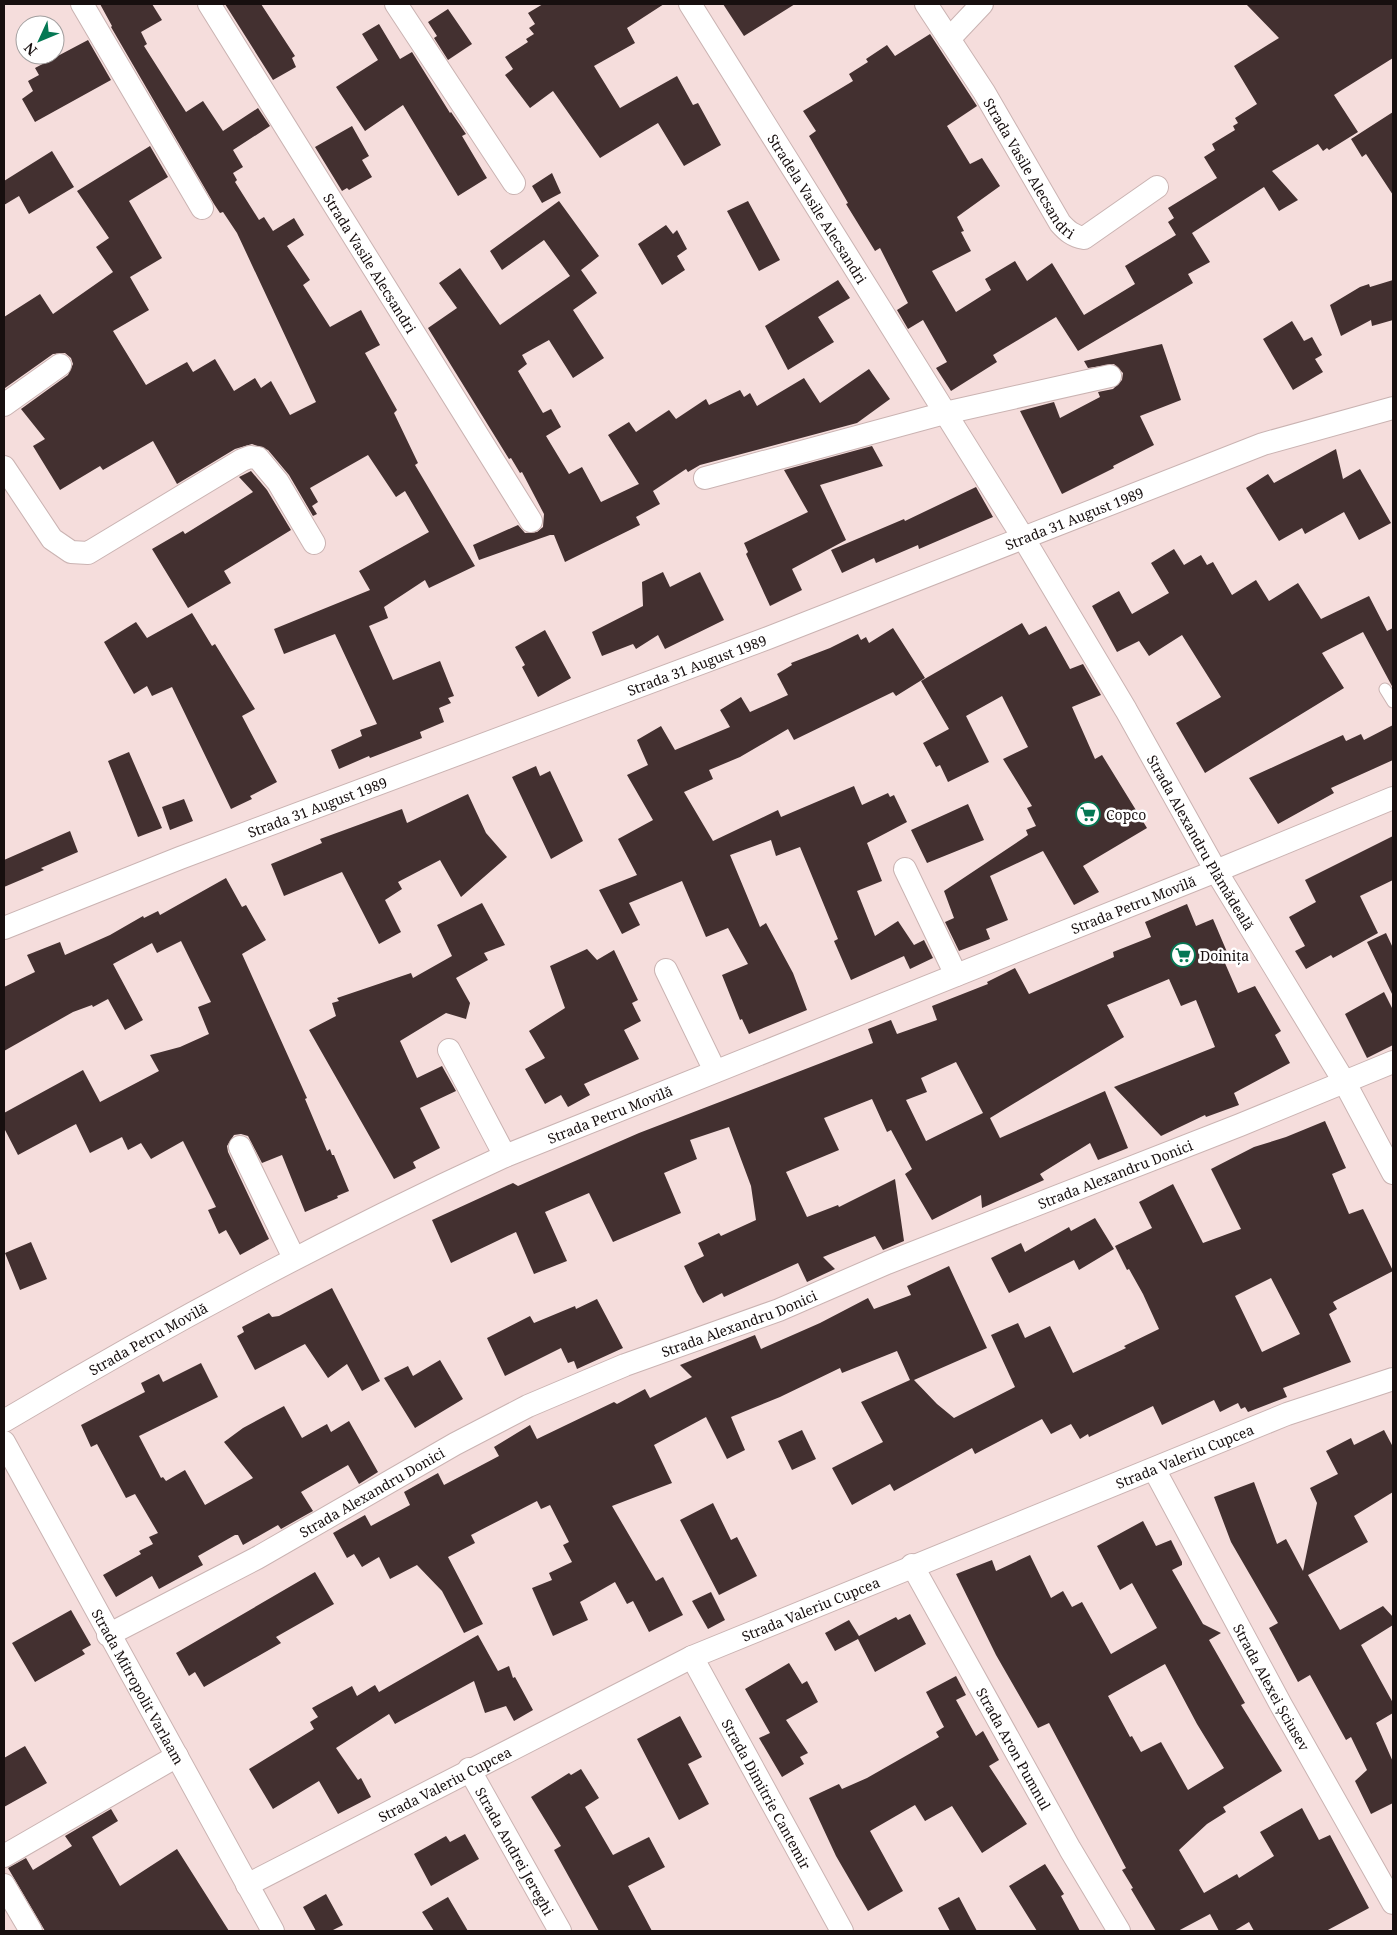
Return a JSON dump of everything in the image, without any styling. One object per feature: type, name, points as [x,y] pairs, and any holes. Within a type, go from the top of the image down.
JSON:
[{"type":"street","points":[[82,4],[202,208]]},
{"type":"street","name":"Strada Vasile Alecsandri","points":[[210,4],[531,521]]},
{"type":"street","points":[[396,4],[514,182]]},
{"type":"street","name":"Stradela Vasile Alecsandri","points":[[690,4],[1024,539]]},
{"type":"street","name":"Strada Vasile Alecsandri","points":[[926,4],[984,92],[1060,223],[1068,232],[1076,237],[1084,238],[1157,186]]},
{"type":"street","points":[[949,39],[982,4]]},
{"type":"street","points":[[4,405],[60,365]]},
{"type":"street","points":[[705,478],[945,413],[1110,376]]},
{"type":"street","name":"Strada 31 August 1989","points":[[4,928],[180,858],[495,742],[1024,539],[1263,444],[1393,408]]},
{"type":"street","points":[[4,467],[52,539],[71,552],[88,553],[242,460],[250,457],[258,458],[278,482],[314,543]]},
{"type":"street","name":"Strada Alexandru Plămădeală","points":[[1024,539],[1126,710],[1216,871],[1345,1082],[1393,1173]]},
{"type":"street","name":"Strada Petru Movilă","points":[[4,1421],[124,1349],[294,1258],[396,1206],[505,1156],[1216,871],[1393,798]]},
{"type":"street","points":[[905,868],[956,975]]},
{"type":"street","points":[[666,970],[715,1071]]},
{"type":"street","points":[[449,1050],[505,1156]]},
{"type":"street","name":"Strada Alexandru Donici","points":[[108,1635],[257,1558],[455,1444],[528,1406],[625,1365],[779,1310],[887,1263],[1393,1062]]},
{"type":"street","points":[[240,1146],[294,1258]]},
{"type":"street","name":"Strada Valeriu Cupcea","points":[[247,1885],[692,1657],[912,1565],[1154,1469],[1286,1414],[1393,1378]]},
{"type":"street","name":"Strada Mitropolit Varlaam","points":[[4,1442],[108,1635],[178,1756],[273,1931]]},
{"type":"street","name":"Strada Alexei Șciusev","points":[[1154,1469],[1281,1705],[1393,1903]]},
{"type":"street","name":"Strada Aron Pumnul","points":[[912,1565],[1070,1849],[1119,1931]]},
{"type":"street","name":"Strada Dimitrie Cantemir","points":[[692,1657],[842,1931]]},
{"type":"street","points":[[4,1856],[178,1756]]},
{"type":"street","name":"Strada Andrei Jereghi","points":[[469,1770],[560,1931]]},
{"type":"street","points":[[4,1885],[31,1931]]},
{"type":"lane","points":[[1385,689],[1393,702]]},
{"type":"building","points":[[100,4],[152,4],[162,20],[141,32],[147,44],[144,46],[186,112],[203,101],[223,131],[258,108],[270,126],[233,150],[243,167],[233,173],[237,180],[235,182],[259,220],[264,217],[273,231],[294,218],[304,235],[287,246],[310,280],[303,285],[330,327],[361,310],[380,345],[365,353],[397,410],[394,413],[418,463],[415,465],[475,566],[429,588],[425,580],[384,607],[388,618],[369,626],[393,680],[440,661],[454,696],[448,698],[451,703],[439,708],[444,722],[420,732],[422,738],[370,758],[369,756],[339,769],[331,750],[362,736],[360,730],[377,724],[335,634],[284,654],[274,629],[370,590],[359,571],[429,532],[405,491],[396,497],[368,455],[310,488],[318,502],[312,506],[317,514],[313,516],[289,475],[268,450],[252,444],[235,449],[177,484],[153,441],[103,470],[100,466],[60,490],[33,446],[45,439],[21,409],[68,375],[73,364],[71,358],[65,353],[53,354],[5,388],[4,386],[4,317],[40,294],[53,314],[113,272],[96,247],[109,238],[77,191],[150,146],[168,177],[129,201],[162,258],[130,277],[149,310],[113,331],[146,385],[187,362],[193,372],[215,359],[234,391],[255,378],[261,388],[271,381],[290,415],[316,402],[237,233],[223,212],[220,213],[214,204],[111,27]]},
{"type":"building","points":[[225,4],[261,4],[295,56],[292,58],[296,67],[273,80]]},
{"type":"building","points":[[543,4],[664,4],[627,28],[635,43],[594,66],[620,108],[677,76],[693,105],[698,103],[721,145],[684,166],[658,123],[600,158],[553,91],[530,108],[505,75],[513,69],[505,57],[528,42],[526,39],[534,34],[529,28],[535,24],[528,13]]},
{"type":"building","points":[[723,4],[795,4],[744,36]]},
{"type":"building","points":[[1246,4],[1393,4],[1393,58],[1334,95],[1358,132],[1329,150],[1327,148],[1323,151],[1318,144],[1272,171],[1298,200],[1279,211],[1264,187],[1192,233],[1210,262],[1188,274],[1193,283],[1078,351],[1056,317],[993,355],[997,362],[951,391],[936,368],[947,362],[923,320],[908,329],[897,310],[908,303],[880,248],[875,251],[846,204],[848,203],[809,136],[816,131],[803,111],[853,81],[849,74],[868,62],[866,59],[887,45],[895,56],[930,34],[977,106],[947,126],[970,164],[982,158],[1000,186],[957,217],[964,231],[961,232],[971,251],[932,271],[956,312],[991,290],[985,279],[1015,261],[1027,281],[1052,263],[1084,315],[1135,284],[1125,266],[1176,235],[1168,222],[1174,218],[1168,208],[1217,178],[1204,157],[1215,150],[1212,144],[1235,130],[1233,126],[1238,123],[1235,118],[1257,104],[1234,66],[1279,38]]},
{"type":"building","points":[[448,9],[472,44],[448,60],[434,38],[437,36],[428,22]]},
{"type":"building","points":[[379,24],[400,59],[412,52],[450,113],[466,134],[462,136],[487,178],[458,196],[403,105],[365,131],[336,87],[378,60],[362,34]]},
{"type":"building","points":[[88,40],[111,80],[35,122],[22,99],[33,91],[28,81],[39,75],[35,68],[41,65],[65,65],[65,52]]},
{"type":"building","points":[[1393,112],[1393,195],[1366,154],[1362,157],[1351,139]]},
{"type":"building","points":[[352,126],[369,156],[362,160],[372,177],[349,190],[347,188],[342,191],[315,147]]},
{"type":"building","points":[[52,151],[74,187],[29,214],[19,196],[4,205],[4,181]]},
{"type":"building","points":[[552,173],[561,193],[542,203],[532,186]]},
{"type":"building","points":[[559,201],[599,256],[581,270],[597,293],[573,310],[604,358],[573,378],[549,340],[522,355],[527,364],[518,371],[543,413],[551,409],[561,427],[546,436],[569,474],[582,467],[601,502],[639,484],[608,435],[629,422],[636,432],[669,410],[676,419],[706,399],[709,405],[740,390],[744,397],[750,393],[757,406],[804,378],[820,403],[869,369],[890,399],[857,423],[700,465],[688,472],[686,469],[653,491],[660,504],[636,517],[640,525],[565,562],[554,535],[479,560],[473,545],[518,525],[525,533],[537,532],[543,527],[544,514],[522,472],[520,473],[511,458],[509,459],[428,328],[457,308],[439,283],[460,268],[500,325],[570,276],[544,240],[502,270],[490,251]]},
{"type":"building","points":[[748,201],[780,260],[759,271],[727,211]]},
{"type":"building","points":[[666,225],[673,234],[677,230],[687,249],[677,256],[685,270],[662,285],[638,244]]},
{"type":"building","points":[[838,280],[850,298],[818,317],[834,342],[788,370],[765,326]]},
{"type":"building","points":[[1393,280],[1393,320],[1372,326],[1371,320],[1341,336],[1330,305],[1360,287],[1369,284],[1370,287]]},
{"type":"building","points":[[1292,321],[1304,341],[1312,337],[1322,355],[1315,359],[1323,372],[1293,390],[1263,339]]},
{"type":"building","points":[[1162,344],[1181,400],[1140,416],[1154,445],[1062,494],[1020,411],[1054,402],[1060,418],[1100,397],[1098,392],[1113,389],[1122,380],[1123,373],[1114,364],[1088,368],[1084,361]]},
{"type":"building","points":[[872,446],[883,466],[820,485],[846,540],[792,569],[802,590],[770,606],[746,554],[748,552],[744,543],[808,512],[784,470]]},
{"type":"building","points":[[1336,449],[1343,479],[1360,469],[1391,523],[1359,540],[1344,512],[1305,534],[1302,528],[1279,541],[1246,488],[1268,474],[1274,483]]},
{"type":"building","points":[[251,471],[267,490],[291,530],[224,571],[231,583],[188,608],[152,549],[183,531],[185,534],[253,492],[239,477]]},
{"type":"building","points":[[976,487],[993,517],[919,549],[918,545],[876,563],[874,558],[842,573],[831,550],[904,519],[905,521]]},
{"type":"building","points":[[1174,549],[1184,565],[1201,555],[1207,565],[1213,562],[1232,595],[1256,580],[1269,601],[1298,583],[1321,619],[1369,596],[1387,631],[1393,628],[1393,688],[1363,632],[1322,653],[1344,688],[1205,773],[1176,723],[1221,697],[1182,635],[1149,656],[1139,641],[1117,652],[1092,606],[1119,591],[1132,614],[1169,593],[1151,563]]},
{"type":"building","points":[[663,572],[670,587],[700,572],[724,620],[665,649],[658,635],[636,649],[633,644],[602,656],[592,632],[643,606],[642,582]]},
{"type":"building","points":[[192,613],[212,646],[215,644],[255,709],[242,716],[277,782],[250,796],[252,799],[231,809],[172,687],[152,696],[147,686],[134,694],[104,642],[136,622],[147,638]]},
{"type":"building","points":[[1022,623],[1029,635],[1046,626],[1070,669],[1083,664],[1101,695],[1072,707],[1095,759],[1102,755],[1147,828],[1083,866],[1099,892],[1074,905],[1043,851],[990,876],[1008,920],[986,929],[990,939],[959,951],[945,922],[954,918],[944,891],[1028,835],[1026,830],[1036,826],[1027,808],[1032,806],[1003,759],[1028,747],[1002,696],[966,716],[989,762],[948,782],[940,765],[936,767],[923,743],[949,729],[921,681]]},
{"type":"building","points":[[893,628],[925,678],[896,696],[893,692],[794,740],[788,729],[740,757],[709,770],[713,779],[684,792],[713,841],[778,810],[781,817],[854,786],[862,805],[888,793],[890,797],[894,795],[907,822],[867,843],[882,881],[857,891],[875,936],[898,921],[914,945],[924,940],[933,958],[910,969],[904,956],[851,980],[834,941],[838,939],[800,847],[776,856],[771,840],[730,855],[760,927],[766,923],[793,973],[807,1010],[749,1034],[742,1019],[740,1020],[722,975],[748,964],[728,928],[706,937],[682,881],[629,903],[640,925],[622,934],[599,890],[637,875],[618,839],[653,820],[627,775],[648,765],[637,740],[661,726],[675,750],[730,727],[720,710],[741,697],[750,712],[788,695],[777,674],[792,665],[791,663],[830,648],[858,634],[861,640],[866,637],[869,643]]},
{"type":"building","points":[[545,630],[571,678],[538,697],[522,667],[525,665],[515,647]]},
{"type":"building","points":[[1393,725],[1393,760],[1331,788],[1334,793],[1278,824],[1249,778],[1343,735],[1346,741],[1361,734],[1364,740]]},
{"type":"building","points":[[129,752],[162,828],[138,837],[108,761]]},
{"type":"building","points":[[536,766],[540,776],[550,771],[583,841],[551,859],[512,777]]},
{"type":"building","points":[[468,794],[486,833],[507,857],[461,897],[440,860],[398,882],[402,889],[385,900],[401,932],[379,944],[342,872],[284,896],[271,864],[322,843],[320,839],[402,809],[407,823]]},
{"type":"building","points":[[184,799],[193,821],[170,830],[162,807]]},
{"type":"building","points":[[968,804],[984,840],[927,863],[911,830]]},
{"type":"building","points":[[70,831],[78,852],[41,868],[44,870],[4,887],[4,860]]},
{"type":"building","points":[[1393,836],[1393,880],[1360,896],[1378,933],[1333,958],[1331,955],[1306,969],[1295,951],[1305,946],[1289,917],[1316,902],[1305,880]]},
{"type":"building","points":[[226,878],[242,907],[246,905],[266,940],[242,954],[307,1098],[305,1099],[327,1151],[330,1149],[332,1155],[334,1155],[349,1191],[337,1196],[338,1198],[305,1212],[282,1155],[262,1163],[248,1136],[234,1135],[227,1146],[228,1152],[269,1239],[240,1255],[226,1230],[219,1234],[208,1210],[216,1207],[183,1141],[151,1159],[141,1143],[128,1150],[122,1137],[90,1153],[76,1124],[18,1155],[4,1128],[4,1113],[83,1070],[100,1102],[159,1071],[150,1055],[180,1047],[209,1034],[198,1007],[211,1002],[181,941],[157,953],[152,943],[113,964],[143,1020],[125,1030],[108,999],[93,1007],[92,1005],[73,1012],[4,1051],[4,987],[35,972],[27,955],[60,942],[65,955],[110,935],[143,916],[144,918],[158,911],[160,915]]},
{"type":"building","points":[[482,903],[505,945],[484,953],[488,960],[456,978],[470,1003],[466,1019],[446,1013],[400,1041],[417,1078],[442,1066],[456,1091],[420,1108],[440,1148],[413,1162],[416,1168],[394,1179],[309,1030],[336,1016],[332,1003],[339,1001],[337,998],[411,973],[413,978],[452,956],[437,925]]},
{"type":"building","points":[[1187,904],[1196,926],[1213,919],[1227,952],[1221,954],[1238,993],[1255,986],[1281,1031],[1275,1035],[1290,1063],[1234,1093],[1239,1105],[1206,1117],[1205,1115],[1161,1136],[1114,1087],[1215,1047],[1196,1000],[1181,1006],[1169,979],[1107,1005],[1124,1037],[990,1118],[1000,1138],[1105,1091],[1128,1148],[1098,1160],[1090,1143],[1040,1174],[1044,1180],[982,1208],[981,1195],[932,1220],[905,1174],[912,1169],[891,1130],[887,1132],[872,1099],[824,1118],[839,1150],[786,1172],[807,1217],[838,1205],[839,1207],[895,1179],[904,1241],[883,1250],[875,1236],[823,1257],[835,1269],[807,1282],[798,1263],[724,1297],[722,1293],[703,1303],[697,1293],[684,1266],[704,1256],[698,1243],[719,1233],[721,1236],[756,1220],[751,1186],[729,1127],[690,1140],[697,1159],[664,1173],[681,1213],[613,1242],[589,1193],[545,1212],[567,1261],[534,1274],[516,1232],[451,1263],[432,1220],[513,1183],[518,1186],[639,1133],[873,1043],[868,1029],[891,1020],[897,1034],[937,1020],[932,1006],[988,984],[987,982],[1015,968],[1029,994],[1114,957],[1113,952],[1151,937],[1145,922]],"holes":[[[956,1062],[983,1113],[926,1141],[906,1100],[927,1092],[921,1078]]]},
{"type":"building","points":[[1386,933],[1393,948],[1393,996],[1367,942]]},
{"type":"building","points":[[587,949],[597,960],[614,950],[638,1000],[632,1003],[641,1021],[624,1030],[639,1059],[584,1084],[590,1095],[568,1107],[561,1095],[545,1104],[525,1069],[545,1058],[529,1031],[565,1008],[550,966]]},
{"type":"building","points":[[1384,992],[1393,1010],[1393,1045],[1367,1058],[1345,1014]]},
{"type":"building","points":[[1325,1121],[1346,1168],[1332,1174],[1349,1214],[1363,1209],[1393,1271],[1333,1302],[1337,1309],[1329,1314],[1351,1362],[1283,1388],[1287,1397],[1248,1412],[1245,1407],[1241,1409],[1238,1403],[1220,1412],[1214,1400],[1162,1425],[1153,1406],[1089,1437],[1088,1434],[1080,1439],[1071,1424],[1051,1434],[1042,1419],[975,1454],[972,1448],[894,1491],[890,1484],[852,1505],[832,1468],[883,1442],[861,1402],[910,1380],[897,1351],[842,1373],[840,1368],[780,1397],[731,1417],[745,1450],[727,1459],[706,1417],[654,1445],[672,1483],[612,1506],[656,1581],[663,1577],[683,1615],[649,1632],[633,1601],[627,1604],[615,1582],[580,1602],[588,1620],[553,1636],[532,1588],[552,1580],[549,1573],[572,1562],[563,1545],[569,1542],[550,1505],[541,1509],[537,1501],[471,1535],[475,1543],[448,1557],[483,1624],[464,1633],[442,1591],[417,1565],[390,1579],[379,1557],[362,1567],[354,1554],[347,1558],[333,1533],[365,1515],[371,1526],[410,1505],[404,1492],[438,1473],[444,1485],[499,1456],[494,1447],[530,1425],[537,1439],[614,1402],[617,1404],[645,1389],[650,1398],[692,1377],[680,1365],[755,1335],[761,1349],[820,1323],[868,1298],[874,1309],[911,1295],[907,1286],[949,1266],[987,1348],[914,1380],[937,1404],[954,1418],[1015,1387],[991,1335],[1018,1323],[1025,1338],[1050,1326],[1073,1373],[1126,1348],[1124,1346],[1159,1329],[1143,1294],[1129,1269],[1127,1270],[1115,1246],[1152,1228],[1139,1202],[1173,1184],[1203,1243],[1241,1229],[1211,1169],[1254,1147],[1286,1137]],"holes":[[[1271,1278],[1300,1334],[1262,1352],[1235,1296]]]},
{"type":"building","points":[[1095,1218],[1114,1249],[1079,1270],[1074,1260],[1009,1293],[991,1258],[1021,1243],[1025,1252],[1069,1227],[1071,1231]]},
{"type":"building","points":[[31,1242],[47,1279],[20,1290],[5,1253]]},
{"type":"building","points":[[332,1288],[380,1381],[362,1391],[347,1364],[328,1378],[305,1344],[255,1370],[237,1336],[244,1332],[242,1327],[269,1313],[272,1317],[279,1316]]},
{"type":"building","points":[[597,1299],[623,1348],[577,1369],[574,1361],[568,1363],[561,1348],[505,1376],[487,1338],[530,1316],[534,1323],[575,1306],[576,1309]]},
{"type":"building","points":[[440,1360],[463,1399],[415,1428],[384,1378],[408,1366],[413,1376]]},
{"type":"building","points":[[201,1363],[218,1397],[139,1436],[161,1478],[163,1477],[166,1481],[185,1470],[205,1505],[253,1478],[224,1442],[243,1428],[284,1406],[302,1438],[327,1424],[331,1432],[349,1421],[378,1472],[359,1484],[348,1465],[301,1492],[313,1511],[281,1529],[278,1525],[243,1545],[238,1535],[235,1535],[198,1556],[203,1565],[159,1589],[152,1576],[116,1597],[103,1575],[141,1554],[139,1551],[153,1544],[149,1537],[158,1533],[135,1494],[126,1498],[97,1444],[91,1447],[81,1425],[145,1392],[141,1383],[159,1374],[163,1382]]},
{"type":"building","points":[[802,1430],[816,1459],[792,1470],[778,1441]]},
{"type":"building","points":[[1384,1430],[1393,1447],[1393,1492],[1354,1516],[1368,1542],[1308,1575],[1340,1630],[1383,1606],[1393,1617],[1393,1625],[1361,1645],[1393,1703],[1393,1713],[1376,1723],[1393,1762],[1393,1803],[1371,1814],[1355,1781],[1367,1770],[1351,1737],[1346,1740],[1310,1675],[1298,1682],[1269,1628],[1278,1623],[1231,1542],[1214,1497],[1254,1482],[1277,1544],[1286,1539],[1303,1571],[1317,1503],[1310,1488],[1338,1474],[1326,1451],[1351,1438],[1354,1445]]},
{"type":"building","points":[[713,1503],[731,1540],[737,1537],[757,1576],[719,1595],[680,1520]]},
{"type":"building","points":[[1143,1521],[1156,1546],[1171,1540],[1182,1562],[1182,1565],[1172,1570],[1203,1624],[1221,1633],[1209,1640],[1245,1703],[1241,1705],[1282,1771],[1223,1807],[1226,1812],[1207,1824],[1179,1850],[1204,1893],[1237,1874],[1239,1878],[1274,1856],[1260,1832],[1302,1808],[1319,1840],[1330,1835],[1369,1908],[1326,1931],[1254,1931],[1249,1922],[1234,1931],[1219,1931],[1210,1914],[1178,1931],[1156,1931],[1131,1889],[1133,1888],[1122,1870],[1126,1868],[1049,1723],[1038,1728],[996,1655],[956,1574],[992,1560],[996,1571],[1030,1555],[1051,1598],[1063,1591],[1072,1607],[1082,1602],[1111,1654],[1157,1628],[1132,1583],[1120,1590],[1097,1546]],"holes":[[[1165,1664],[1197,1724],[1224,1768],[1188,1790],[1161,1742],[1141,1752],[1132,1736],[1130,1737],[1108,1696]]]},
{"type":"building","points":[[315,1572],[334,1604],[276,1637],[281,1643],[204,1687],[195,1672],[189,1676],[176,1653]]},
{"type":"building","points":[[711,1592],[725,1620],[708,1629],[692,1601]]},
{"type":"building","points":[[71,1610],[91,1645],[82,1650],[85,1654],[35,1682],[12,1643]]},
{"type":"building","points":[[910,1614],[926,1644],[875,1672],[858,1639],[835,1651],[825,1633],[849,1620],[859,1636],[896,1617],[898,1620]]},
{"type":"building","points":[[478,1635],[498,1671],[509,1666],[513,1678],[515,1677],[533,1710],[514,1721],[506,1706],[485,1713],[474,1681],[395,1724],[389,1714],[336,1748],[358,1780],[361,1778],[371,1797],[338,1814],[319,1781],[273,1809],[249,1769],[314,1729],[310,1722],[318,1717],[312,1708],[352,1686],[357,1696],[375,1685],[379,1692]]},
{"type":"building","points":[[789,1663],[802,1684],[807,1681],[818,1702],[786,1720],[808,1753],[800,1757],[804,1764],[782,1777],[759,1738],[770,1733],[745,1689]]},
{"type":"building","points":[[956,1676],[966,1695],[956,1700],[976,1736],[983,1731],[999,1760],[989,1766],[1027,1824],[982,1853],[952,1806],[925,1821],[915,1805],[870,1831],[903,1891],[868,1911],[836,1856],[809,1798],[839,1784],[842,1789],[867,1778],[939,1737],[936,1732],[944,1727],[926,1692]]},
{"type":"building","points":[[680,1716],[702,1757],[688,1764],[709,1804],[679,1820],[637,1739]]},
{"type":"building","points":[[25,1746],[47,1783],[4,1807],[4,1758]]},
{"type":"building","points":[[581,1769],[599,1798],[585,1807],[613,1855],[649,1837],[665,1867],[628,1886],[652,1931],[599,1931],[554,1850],[561,1846],[531,1797],[569,1773],[571,1775]]},
{"type":"building","points":[[111,1809],[118,1821],[92,1837],[120,1886],[177,1849],[229,1931],[45,1931],[8,1868],[26,1858],[33,1870],[72,1846],[65,1836]]},
{"type":"building","points":[[465,1834],[479,1859],[431,1886],[414,1854],[446,1836],[450,1842]]},
{"type":"building","points":[[1045,1864],[1064,1894],[1061,1896],[1080,1931],[1037,1931],[1009,1886]]},
{"type":"building","points":[[326,1894],[343,1925],[331,1931],[316,1931],[303,1907]]},
{"type":"building","points":[[448,1897],[468,1931],[434,1931],[422,1912]]},
{"type":"building","points":[[959,1897],[977,1931],[950,1931],[938,1908]]},
{"type":"place","name":"Copco","points":[[1088,814]]},
{"type":"place","name":"Doinița","points":[[1183,955]]}]
